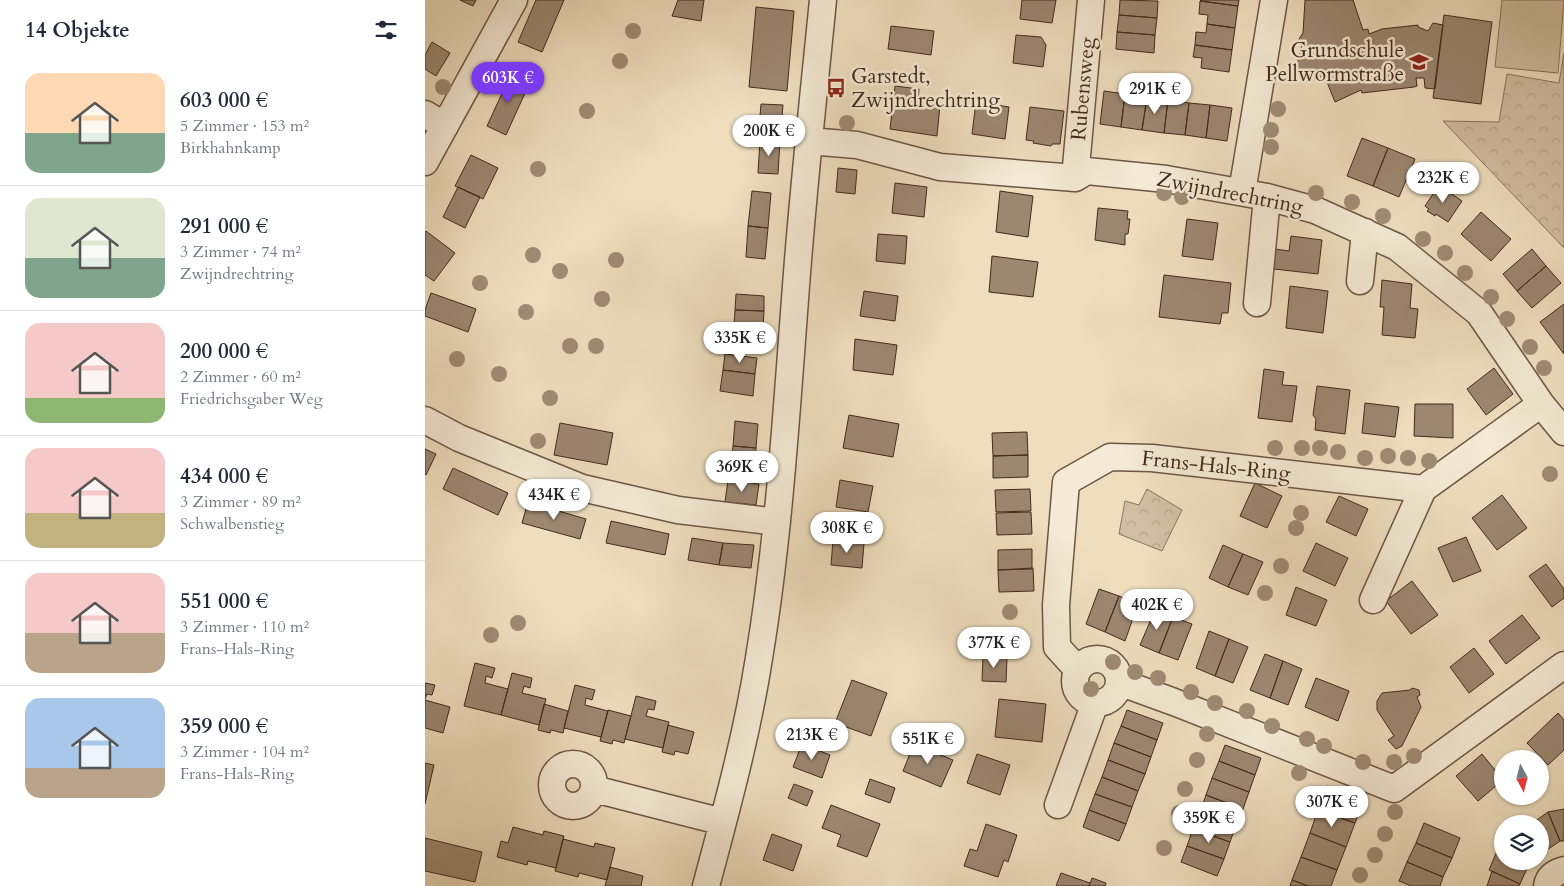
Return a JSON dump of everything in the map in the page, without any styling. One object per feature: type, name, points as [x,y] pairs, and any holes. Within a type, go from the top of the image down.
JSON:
[{"type":"street","points":[[425,162],[435,120],[513,0]]},
{"type":"street","points":[[706,886],[741,751],[759,660],[770,585],[823,0]]},
{"type":"street","name":"Rubensweg","points":[[1075,178],[1091,0]]},
{"type":"street","points":[[1242,192],[1274,0]]},
{"type":"street","name":"Zwijndrechtring","points":[[809,141],[857,145],[940,168],[1075,178],[1087,171],[1166,180],[1267,197],[1315,210],[1397,246],[1479,313],[1541,404],[1564,432]]},
{"type":"street","points":[[1257,303],[1267,197]]},
{"type":"street","points":[[1360,281],[1365,232]]},
{"type":"street","points":[[1373,600],[1423,489],[1541,404]]},
{"type":"street","points":[[425,420],[459,438],[583,488],[678,510],[777,522]]},
{"type":"street","name":"Frans-Hals-Ring","points":[[1078,670],[1057,647],[1056,605],[1066,482],[1111,457],[1152,458],[1423,489]]},
{"type":"street","points":[[1103,660],[1115,668],[1119,682],[1118,689],[1109,700],[1095,703],[1082,697],[1075,684],[1078,670],[1089,661],[1103,660]]},
{"type":"street","points":[[1119,682],[1175,702],[1395,789],[1564,665]]},
{"type":"street","points":[[1059,805],[1095,703]]},
{"type":"street","points":[[594,789],[723,822]]},
{"type":"street","points":[[1547,886],[1555,872],[1564,870]]},
{"type":"green space","points":[[1502,0],[1564,0],[1558,73],[1495,67]]},
{"type":"green space","points":[[1564,53],[1564,248],[1443,121],[1499,122],[1507,74],[1559,83]]},
{"type":"green space","points":[[1147,489],[1182,510],[1162,551],[1119,534],[1125,501],[1139,505]]},
{"type":"building","points":[[460,0],[476,0],[473,6]]},
{"type":"building","points":[[536,0],[564,0],[542,52],[518,42]]},
{"type":"building","points":[[678,0],[704,0],[701,21],[672,16]]},
{"type":"building","points":[[1022,0],[1056,0],[1052,23],[1020,19]]},
{"type":"building","points":[[1120,0],[1158,1],[1157,18],[1119,15]]},
{"type":"building","points":[[1201,0],[1239,0],[1238,6]]},
{"type":"building","points":[[1305,0],[1353,0],[1363,30],[1368,29],[1369,34],[1382,29],[1418,25],[1418,27],[1428,31],[1433,23],[1443,25],[1435,89],[1425,88],[1424,78],[1416,78],[1417,86],[1414,87],[1362,93],[1361,90],[1335,102],[1327,82],[1316,74],[1295,72],[1302,45],[1299,39],[1303,33]]},
{"type":"building","points":[[1200,1],[1238,6],[1235,28],[1207,24],[1208,15],[1199,14]]},
{"type":"building","points":[[756,7],[794,11],[787,91],[749,87]]},
{"type":"building","points":[[1119,15],[1157,18],[1155,35],[1117,32]]},
{"type":"building","points":[[1444,15],[1492,22],[1481,104],[1433,98]]},
{"type":"building","points":[[1207,24],[1235,28],[1232,50],[1195,45],[1196,32],[1206,33]]},
{"type":"building","points":[[891,26],[934,31],[931,55],[888,49]]},
{"type":"building","points":[[1117,32],[1155,35],[1154,53],[1116,49]]},
{"type":"building","points":[[1016,35],[1041,37],[1046,45],[1043,67],[1013,63]]},
{"type":"building","points":[[432,42],[450,53],[436,76],[425,69],[425,55]]},
{"type":"building","points":[[1195,45],[1232,50],[1229,72],[1201,68],[1202,58],[1193,57]]},
{"type":"building","points":[[511,74],[530,82],[506,135],[487,126]]},
{"type":"building","points":[[895,86],[919,89],[918,102],[940,105],[937,136],[890,129]]},
{"type":"building","points":[[1104,91],[1125,94],[1121,127],[1100,124]]},
{"type":"building","points":[[1125,94],[1147,97],[1142,130],[1121,127]]},
{"type":"building","points":[[1147,97],[1168,100],[1164,133],[1142,130]]},
{"type":"building","points":[[1168,100],[1189,103],[1185,135],[1164,133]]},
{"type":"building","points":[[976,102],[1009,107],[1005,139],[972,134]]},
{"type":"building","points":[[1189,103],[1210,105],[1206,138],[1185,135]]},
{"type":"building","points":[[761,104],[783,105],[780,141],[758,140]]},
{"type":"building","points":[[1210,105],[1232,108],[1227,141],[1206,138]]},
{"type":"building","points":[[1030,107],[1064,111],[1060,144],[1052,144],[1051,146],[1026,140]]},
{"type":"building","points":[[1362,138],[1388,148],[1373,186],[1347,176]]},
{"type":"building","points":[[760,140],[780,141],[778,174],[758,173]]},
{"type":"building","points":[[1388,148],[1415,159],[1399,197],[1373,186]]},
{"type":"building","points":[[471,155],[498,168],[483,199],[455,186]]},
{"type":"building","points":[[838,168],[857,170],[855,194],[836,192]]},
{"type":"building","points":[[895,183],[927,187],[924,217],[892,213]]},
{"type":"building","points":[[1439,185],[1462,201],[1448,222],[1436,214],[1435,216],[1427,211],[1429,209],[1425,206]]},
{"type":"building","points":[[458,187],[480,197],[465,228],[443,217]]},
{"type":"building","points":[[752,191],[771,193],[768,228],[748,226]]},
{"type":"building","points":[[1000,191],[1033,196],[1028,237],[996,232]]},
{"type":"building","points":[[1098,208],[1128,211],[1127,219],[1130,219],[1128,234],[1125,234],[1125,245],[1095,240]]},
{"type":"building","points":[[1481,212],[1511,239],[1491,261],[1461,234]]},
{"type":"building","points":[[1187,219],[1218,223],[1213,260],[1182,256]]},
{"type":"building","points":[[748,226],[768,228],[765,259],[746,257]]},
{"type":"building","points":[[426,231],[455,253],[434,281],[425,275]]},
{"type":"building","points":[[878,234],[907,236],[905,264],[876,261]]},
{"type":"building","points":[[1291,236],[1322,240],[1318,274],[1274,269],[1275,249],[1289,251]]},
{"type":"building","points":[[1532,249],[1546,266],[1517,291],[1503,274]]},
{"type":"building","points":[[992,256],[1038,262],[1033,297],[989,292]]},
{"type":"building","points":[[1546,266],[1561,283],[1532,308],[1517,291]]},
{"type":"building","points":[[1164,275],[1231,283],[1228,313],[1222,313],[1220,324],[1159,317]]},
{"type":"building","points":[[1382,280],[1412,284],[1410,308],[1418,309],[1415,338],[1382,335],[1384,307],[1380,307]]},
{"type":"building","points":[[1290,286],[1328,291],[1323,333],[1286,328]]},
{"type":"building","points":[[864,291],[898,296],[895,321],[860,316]]},
{"type":"building","points":[[431,293],[476,309],[468,332],[425,316],[425,310]]},
{"type":"building","points":[[736,294],[764,296],[764,311],[735,310]]},
{"type":"building","points":[[1564,304],[1564,354],[1540,322]]},
{"type":"building","points":[[735,310],[764,311],[763,326],[734,325]]},
{"type":"building","points":[[855,339],[897,345],[893,375],[853,370]]},
{"type":"building","points":[[725,354],[757,358],[755,374],[723,370]]},
{"type":"building","points":[[1494,368],[1513,394],[1486,415],[1467,389]]},
{"type":"building","points":[[1264,369],[1284,372],[1282,385],[1297,386],[1292,422],[1258,418]]},
{"type":"building","points":[[723,370],[755,374],[753,396],[720,391]]},
{"type":"building","points":[[1317,386],[1350,390],[1345,434],[1315,430],[1316,419],[1313,415]]},
{"type":"building","points":[[1365,403],[1399,407],[1395,437],[1362,433]]},
{"type":"building","points":[[1415,404],[1453,404],[1453,438],[1414,436]]},
{"type":"building","points":[[849,415],[899,424],[893,457],[843,448]]},
{"type":"building","points":[[735,421],[758,424],[756,448],[733,446]]},
{"type":"building","points":[[560,423],[613,433],[607,465],[554,455]]},
{"type":"building","points":[[1027,432],[1028,455],[993,456],[992,433]]},
{"type":"building","points":[[733,446],[756,448],[754,471],[731,469]]},
{"type":"building","points":[[425,449],[436,454],[426,475],[425,474]]},
{"type":"building","points":[[1028,455],[1028,477],[993,478],[993,456]]},
{"type":"building","points":[[453,468],[508,493],[498,515],[443,489]]},
{"type":"building","points":[[728,480],[759,484],[756,505],[725,502]]},
{"type":"building","points":[[840,480],[873,486],[868,512],[836,507]]},
{"type":"building","points":[[1255,483],[1282,496],[1267,528],[1240,516]]},
{"type":"building","points":[[1030,489],[1031,511],[996,512],[995,490]]},
{"type":"building","points":[[1502,495],[1527,528],[1497,550],[1472,518]]},
{"type":"building","points":[[1339,496],[1368,509],[1356,536],[1326,522]]},
{"type":"building","points":[[528,502],[586,519],[580,539],[522,523]]},
{"type":"building","points":[[1031,512],[1032,534],[997,535],[996,513]]},
{"type":"building","points":[[611,521],[669,534],[665,555],[606,543]]},
{"type":"building","points":[[1466,537],[1481,571],[1453,582],[1438,548]]},
{"type":"building","points":[[692,538],[723,543],[719,565],[688,560]]},
{"type":"building","points":[[833,540],[864,543],[862,568],[831,565]]},
{"type":"building","points":[[723,543],[754,545],[751,568],[719,565]]},
{"type":"building","points":[[1316,543],[1348,558],[1335,586],[1303,571]]},
{"type":"building","points":[[1223,545],[1243,554],[1228,587],[1209,578]]},
{"type":"building","points":[[1032,549],[1032,569],[998,570],[998,550]]},
{"type":"building","points":[[1243,554],[1263,562],[1248,595],[1228,587]]},
{"type":"building","points":[[1546,564],[1564,589],[1564,598],[1552,607],[1529,576]]},
{"type":"building","points":[[1033,568],[1034,591],[999,592],[998,570]]},
{"type":"building","points":[[1412,581],[1438,615],[1411,634],[1386,601]]},
{"type":"building","points":[[1296,587],[1327,600],[1316,626],[1286,615]]},
{"type":"building","points":[[1099,589],[1119,596],[1105,632],[1086,624]]},
{"type":"building","points":[[1119,596],[1138,604],[1125,641],[1105,632]]},
{"type":"building","points":[[1155,610],[1173,617],[1159,653],[1140,645]]},
{"type":"building","points":[[1522,615],[1540,638],[1506,664],[1489,641]]},
{"type":"building","points":[[1173,617],[1192,624],[1178,660],[1159,653]]},
{"type":"building","points":[[1209,631],[1229,639],[1215,676],[1196,668]]},
{"type":"building","points":[[1229,639],[1248,647],[1233,683],[1215,676]]},
{"type":"building","points":[[1474,648],[1494,674],[1469,693],[1450,667]]},
{"type":"building","points":[[1265,654],[1283,661],[1270,698],[1250,690]]},
{"type":"building","points":[[983,656],[1007,658],[1006,682],[982,681]]},
{"type":"building","points":[[1283,661],[1302,669],[1288,705],[1270,698]]},
{"type":"building","points":[[475,663],[495,668],[492,678],[486,676],[485,683],[508,689],[501,715],[464,706]]},
{"type":"building","points":[[512,673],[532,678],[530,688],[524,686],[522,693],[546,699],[539,725],[501,715]]},
{"type":"building","points":[[1316,678],[1349,691],[1338,721],[1305,707]]},
{"type":"building","points":[[852,680],[887,693],[871,736],[835,723]]},
{"type":"building","points":[[425,683],[435,685],[432,695],[427,694],[425,699]]},
{"type":"building","points":[[575,685],[595,690],[592,700],[586,698],[585,705],[608,711],[601,737],[564,728]]},
{"type":"building","points":[[1412,688],[1419,690],[1420,695],[1417,697],[1421,707],[1402,746],[1396,749],[1388,740],[1394,736],[1377,710],[1377,701],[1382,693],[1410,690]]},
{"type":"building","points":[[636,696],[656,701],[654,710],[648,709],[646,716],[669,722],[663,748],[625,739]]},
{"type":"building","points":[[999,699],[1046,704],[1042,742],[995,737]]},
{"type":"building","points":[[425,700],[450,707],[443,733],[425,728]]},
{"type":"building","points":[[544,704],[568,711],[563,733],[551,730],[550,733],[538,730]]},
{"type":"building","points":[[608,710],[631,716],[624,743],[613,740],[612,744],[600,741]]},
{"type":"building","points":[[1127,710],[1163,723],[1157,740],[1121,726]]},
{"type":"building","points":[[1558,713],[1564,720],[1564,750],[1549,764],[1549,750],[1534,750],[1527,743]]},
{"type":"building","points":[[668,725],[694,732],[688,754],[675,751],[674,755],[662,752]]},
{"type":"building","points":[[1121,726],[1157,740],[1151,757],[1114,743]]},
{"type":"building","points":[[1114,743],[1151,757],[1145,774],[1108,760]]},
{"type":"building","points":[[802,744],[830,755],[822,778],[793,767]]},
{"type":"building","points":[[914,744],[953,760],[941,787],[903,771]]},
{"type":"building","points":[[1225,745],[1261,758],[1255,775],[1219,761]]},
{"type":"building","points":[[977,754],[1010,765],[1000,795],[967,783]]},
{"type":"building","points":[[1482,754],[1494,769],[1494,788],[1478,801],[1456,776]]},
{"type":"building","points":[[1108,760],[1145,774],[1138,791],[1102,777]]},
{"type":"building","points":[[1219,761],[1255,775],[1249,792],[1212,778]]},
{"type":"building","points":[[425,763],[434,765],[425,804]]},
{"type":"building","points":[[1102,777],[1138,791],[1132,807],[1095,794]]},
{"type":"building","points":[[1212,778],[1249,792],[1243,809],[1206,795]]},
{"type":"building","points":[[870,779],[895,788],[890,803],[865,794]]},
{"type":"building","points":[[794,784],[813,791],[807,806],[788,798]]},
{"type":"building","points":[[1327,786],[1364,800],[1355,823],[1318,810]]},
{"type":"building","points":[[1095,794],[1132,807],[1126,824],[1089,810]]},
{"type":"building","points":[[1206,795],[1243,809],[1236,825],[1200,812]]},
{"type":"building","points":[[831,805],[880,824],[867,857],[837,846],[841,835],[822,828]]},
{"type":"building","points":[[1564,809],[1564,841],[1560,841],[1548,812]]},
{"type":"building","points":[[1089,810],[1126,824],[1119,841],[1083,827]]},
{"type":"building","points":[[1318,810],[1355,823],[1346,847],[1310,833]]},
{"type":"building","points":[[1200,812],[1236,825],[1230,842],[1193,829]]},
{"type":"building","points":[[1548,812],[1560,841],[1549,849],[1549,815],[1544,815]]},
{"type":"building","points":[[1424,823],[1460,838],[1452,858],[1416,843]]},
{"type":"building","points":[[986,824],[1017,835],[1008,862],[1004,860],[998,877],[964,866],[970,849],[977,851]]},
{"type":"building","points":[[513,827],[543,835],[544,831],[564,836],[556,868],[528,861],[527,865],[497,857],[501,841],[508,843]]},
{"type":"building","points":[[1193,829],[1230,842],[1224,859],[1187,846]]},
{"type":"building","points":[[1310,833],[1346,847],[1337,870],[1301,857]]},
{"type":"building","points":[[772,834],[802,845],[793,871],[763,860]]},
{"type":"building","points":[[425,838],[482,852],[475,882],[425,871]]},
{"type":"building","points":[[563,839],[594,847],[595,843],[615,848],[607,880],[579,873],[578,877],[555,871]]},
{"type":"building","points":[[1416,843],[1452,858],[1443,877],[1407,862]]},
{"type":"building","points":[[1187,846],[1224,859],[1217,876],[1181,862]]},
{"type":"building","points":[[1301,857],[1337,870],[1331,886],[1308,886],[1292,880]]},
{"type":"building","points":[[1494,858],[1494,870],[1526,870],[1520,884],[1489,870]]},
{"type":"building","points":[[1407,862],[1443,877],[1440,886],[1411,886],[1399,881]]},
{"type":"building","points":[[610,867],[643,876],[641,886],[605,886]]},
{"type":"building","points":[[1492,871],[1520,884],[1519,886],[1487,886]]},
{"type":"building","points":[[1061,873],[1090,883],[1089,886],[1056,886]]},
{"type":"building","points":[[1092,878],[1106,883],[1105,886],[1089,886]]},
{"type":"building","points":[[1292,880],[1308,886],[1290,886]]},
{"type":"place","name":"Grundschule Pellwormstraße","points":[[1419,62]]},
{"type":"place","name":"Garstedt, Zwijndrechtring","points":[[836,88]]}]
